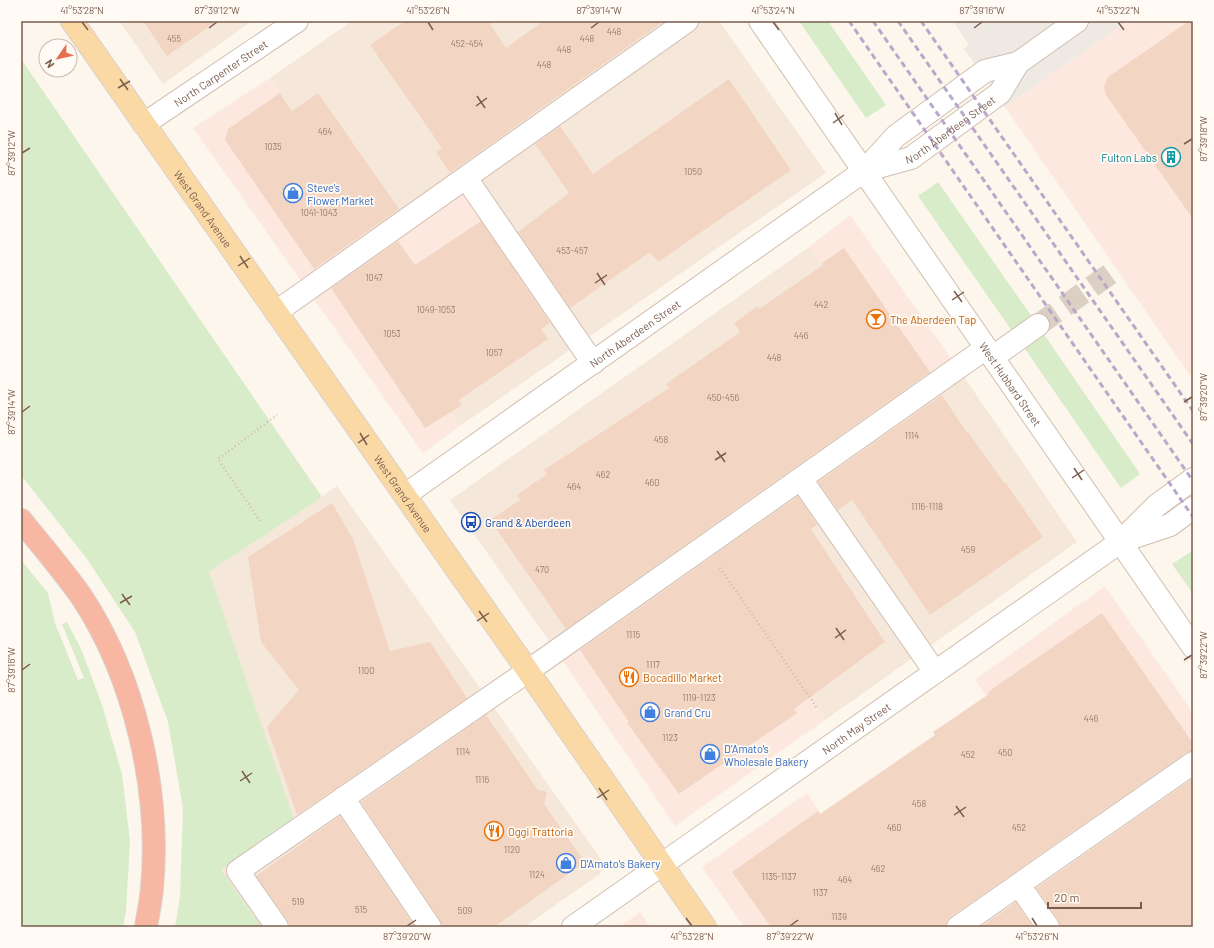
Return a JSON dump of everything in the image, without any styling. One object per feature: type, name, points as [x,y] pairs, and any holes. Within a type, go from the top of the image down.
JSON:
[{"type":"highway","points":[[21,520],[81,597],[108,644],[131,702],[152,798],[154,842],[152,889],[146,927]]},
{"type":"main road","name":"West Grand Avenue","points":[[72,21],[528,671],[705,927]]},
{"type":"street","name":"North Carpenter Street","points":[[144,124],[297,21]]},
{"type":"street","points":[[276,312],[687,21]]},
{"type":"street","name":"West Hubbard Street","points":[[760,21],[1193,648]]},
{"type":"street","name":"North Aberdeen Street","points":[[405,496],[864,171],[911,158],[1000,93],[1018,63],[1077,21]]},
{"type":"street","points":[[466,178],[593,363]]},
{"type":"street","points":[[277,927],[238,871],[528,671],[801,479],[989,353],[1038,325]]},
{"type":"street","points":[[801,479],[935,672]]},
{"type":"street","name":"North May Street","points":[[573,927],[1120,542],[1156,506],[1193,480]]},
{"type":"street","name":"North May Street","points":[[1120,542],[1170,525],[1193,508]]},
{"type":"street","points":[[958,927],[1193,763]]},
{"type":"street","points":[[343,798],[430,927]]},
{"type":"street","points":[[1018,885],[1048,927]]},
{"type":"path","points":[[260,521],[218,459],[277,416]]},
{"type":"path","points":[[705,546],[817,708]]},
{"type":"shaded area","points":[[119,21],[252,21],[163,84]]},
{"type":"shaded area","points":[[352,21],[719,21],[826,173],[460,426],[426,375],[545,294],[380,239],[270,78]]},
{"type":"shaded area","points":[[953,21],[1127,21],[1005,107],[964,49],[969,45]]},
{"type":"shaded area","points":[[1127,21],[1193,21],[1193,380],[1005,107]]},
{"type":"shaded area","points":[[270,78],[380,239],[466,178],[546,293],[426,375],[460,426],[423,453],[193,128]]},
{"type":"shaded area","points":[[850,215],[958,368],[915,398],[809,247]]},
{"type":"shaded area","points":[[809,247],[915,398],[958,368],[1077,542],[825,720],[705,546],[556,651],[450,500]]},
{"type":"shaded area","points":[[337,486],[603,862],[604,869],[600,874],[524,927],[262,927],[221,870],[209,572]]},
{"type":"shaded area","points":[[705,546],[825,720],[675,826],[556,651]]},
{"type":"shaded area","points":[[1105,586],[1193,713],[1193,762],[1086,838],[975,680]]},
{"type":"shaded area","points":[[807,793],[900,927],[744,927],[702,867]]},
{"type":"shaded area","points":[[640,912],[650,927],[620,927]]},
{"type":"green space","points":[[799,21],[828,21],[886,105],[866,118]]},
{"type":"green space","points":[[21,59],[322,497],[209,572],[294,819],[221,870],[262,927],[175,927],[180,897],[183,808],[168,722],[135,632],[87,559],[21,475]]},
{"type":"green space","points":[[938,182],[1032,317],[1012,331],[918,196]]},
{"type":"green space","points":[[1043,333],[1140,474],[1121,488],[1023,346]]},
{"type":"green space","points":[[1192,551],[1193,552],[1193,594],[1172,564]]},
{"type":"green space","points":[[21,560],[48,593],[55,623],[78,680],[84,678],[62,624],[67,622],[82,651],[102,705],[122,774],[130,841],[126,911],[123,927],[21,927]]},
{"type":"building","points":[[143,21],[217,21],[167,56]]},
{"type":"building","points":[[405,21],[488,21],[506,48],[543,21],[664,21],[450,173],[436,152],[442,148],[370,45]]},
{"type":"building","name":"Fulton Labs","points":[[1189,21],[1193,21],[1193,219],[1106,95],[1104,87],[1108,77]]},
{"type":"building","points":[[729,79],[791,170],[658,262],[650,252],[570,308],[518,232],[569,193],[535,144],[560,126],[593,174]]},
{"type":"building","points":[[280,93],[292,111],[318,93],[399,209],[314,269],[225,140],[228,129]]},
{"type":"building","points":[[481,221],[550,323],[541,329],[548,339],[459,400],[462,405],[425,428],[331,288],[398,241],[415,265]]},
{"type":"building","points":[[844,248],[930,372],[566,629],[490,520],[520,500],[517,495],[547,474],[544,470],[669,388],[666,384],[740,332],[734,323],[758,306],[759,309],[823,265],[822,263]]},
{"type":"building","points":[[942,395],[967,433],[968,432],[1004,483],[1005,482],[1043,537],[930,615],[852,500],[838,510],[818,482]]},
{"type":"building","points":[[798,496],[817,525],[811,529],[885,642],[794,709],[797,713],[679,794],[627,723],[629,722],[580,650]]},
{"type":"building","points":[[332,503],[353,539],[390,651],[430,642],[467,698],[297,815],[267,727],[299,690],[261,642],[248,557]]},
{"type":"building","points":[[1102,613],[1193,743],[1193,751],[1186,753],[951,917],[947,921],[946,927],[771,927],[732,872],[818,811],[820,814],[935,735],[933,732]]},
{"type":"building","points":[[486,715],[538,790],[547,792],[544,804],[585,862],[494,927],[442,927],[440,920],[361,802]]},
{"type":"building","points":[[1193,778],[1193,927],[1060,927],[1058,920],[1036,888]]},
{"type":"building","points":[[340,816],[415,927],[291,927],[256,876]]},
{"type":"building","points":[[1016,902],[1033,927],[980,927]]},
{"type":"tunnel","points":[[1038,325],[1117,269]]},
{"type":"railway","points":[[849,21],[1193,517]]},
{"type":"railway","points":[[873,21],[1193,481]]},
{"type":"railway","points":[[898,21],[1193,444]]},
{"type":"railway","points":[[921,21],[1193,411]]},
{"type":"place","name":"Fulton Labs","points":[[1171,157]]},
{"type":"place","name":"Steve's Flower Market","points":[[293,193]]},
{"type":"place","name":"The Aberdeen Tap","points":[[876,319]]},
{"type":"place","name":"Grand & Aberdeen","points":[[471,522]]},
{"type":"place","name":"Bocadillo Market","points":[[629,677]]},
{"type":"place","name":"Grand Cru","points":[[650,712]]},
{"type":"place","name":"D’Amato’s Wholesale Bakery","points":[[710,754]]},
{"type":"place","name":"Oggi Trattoria","points":[[494,831]]},
{"type":"place","name":"D'Amato's Bakery","points":[[566,863]]}]
